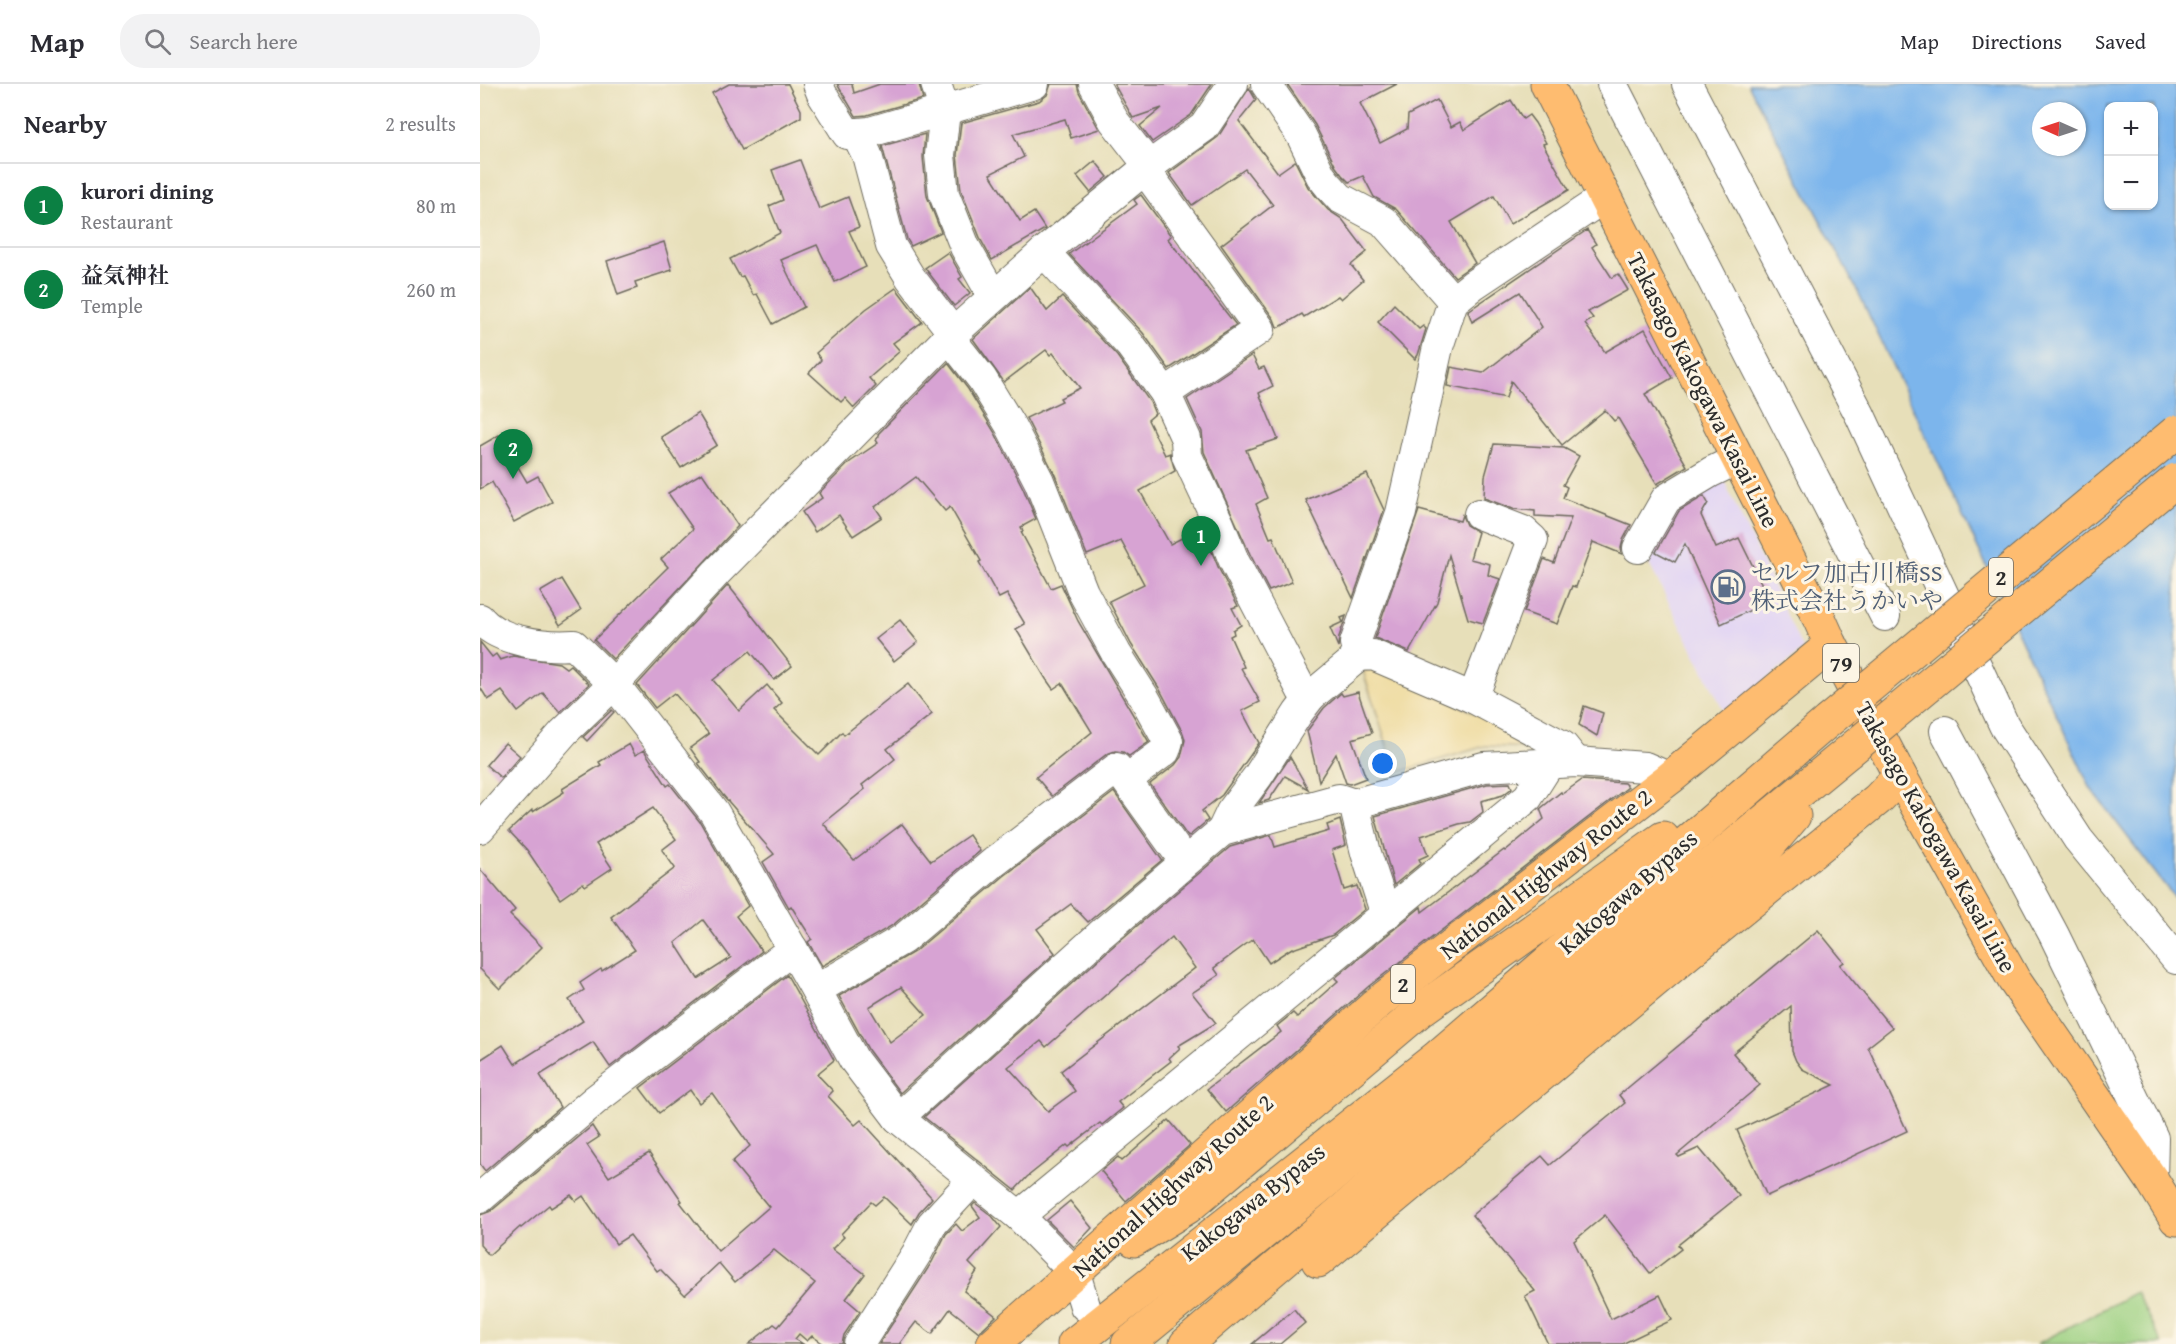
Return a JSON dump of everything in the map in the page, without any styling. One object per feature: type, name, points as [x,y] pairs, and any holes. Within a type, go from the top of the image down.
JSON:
[{"type":"main road","name":"Takasago Kakogawa Kasai Line","points":[[1547,84],[1831,645],[1900,776],[2014,980],[2152,1179],[2176,1219]]},
{"type":"main road","name":"Kakogawa Bypass","points":[[1074,1344],[1436,1058],[1827,722],[2176,432]]},
{"type":"main road","name":"Kakogawa Bypass","points":[[1128,1344],[2176,480]]},
{"type":"main road","name":"National Highway Route 2","points":[[993,1344],[1380,1002],[1670,778],[1831,645]]},
{"type":"main road","points":[[1075,1273],[1160,1226],[1188,1207],[1422,1009],[1827,722]]},
{"type":"main road","points":[[1186,1344],[1760,856],[1848,752]]},
{"type":"main road","points":[[1218,1344],[1688,953],[1878,799],[1900,776]]},
{"type":"street","points":[[818,84],[848,134],[870,132],[941,98],[1034,84]]},
{"type":"street","points":[[1094,84],[1114,121],[1260,329],[1165,393]]},
{"type":"street","points":[[480,828],[564,732],[614,684],[717,572],[951,335],[1044,252],[1147,168],[1204,127],[1233,84]]},
{"type":"street","points":[[1266,84],[1301,135],[1321,176],[1329,186],[1340,198],[1383,221],[1453,301]]},
{"type":"street","points":[[1612,84],[1885,616]]},
{"type":"street","points":[[1687,84],[1860,415],[2004,725],[2078,839],[2176,959]]},
{"type":"street","points":[[941,98],[940,155],[944,194],[965,247],[993,296]]},
{"type":"street","points":[[856,133],[867,155],[891,246],[1010,424],[1039,481],[1083,592],[1168,741],[1165,751],[1126,780],[1185,861]]},
{"type":"street","points":[[1359,656],[1354,644],[1401,513],[1438,347],[1453,301],[1473,285],[1605,197]]},
{"type":"street","points":[[1044,252],[1130,345],[1165,393],[1186,439],[1187,456],[1234,561],[1302,691],[1311,696]]},
{"type":"street","points":[[1638,548],[1666,499],[1738,459]]},
{"type":"street","points":[[1473,698],[1533,540],[1523,531],[1479,514]]},
{"type":"street","points":[[480,619],[488,628],[511,638],[558,646],[574,645],[614,684],[714,812],[854,1060],[898,1118],[1019,1216],[1075,1273],[1085,1306]]},
{"type":"street","points":[[1019,1216],[1528,797],[1563,763],[1563,746],[1473,698],[1373,655],[1359,656],[1311,696],[1231,812],[1222,831]]},
{"type":"street","points":[[1945,731],[2054,935],[2153,1138],[2152,1179]]},
{"type":"street","points":[[898,1118],[1039,989],[1222,831],[1339,800],[1354,804],[1484,767],[1563,763],[1645,767],[1670,778]]},
{"type":"street","points":[[816,990],[903,939],[993,863],[1117,768]]},
{"type":"street","points":[[1354,804],[1366,853],[1386,915]]},
{"type":"street","points":[[480,1198],[595,1100],[793,949]]},
{"type":"street","points":[[859,1344],[917,1253],[932,1224],[973,1180]]},
{"type":"shaded area","points":[[1721,474],[1803,650],[1725,713],[1643,552],[1668,503]]},
{"type":"green space","points":[[2136,1292],[2162,1344],[2037,1344]]},
{"type":"sand","points":[[1382,667],[1547,749],[1485,746],[1396,773],[1363,671]]},
{"type":"water","points":[[1748,84],[2176,84],[2176,900],[2091,789],[1860,296]]},
{"type":"building","points":[[729,84],[788,84],[801,110],[801,117],[742,150],[712,93]]},
{"type":"building","points":[[837,84],[852,84],[854,93],[880,84],[919,84],[923,99],[856,116]]},
{"type":"building","points":[[1051,84],[1077,84],[1099,129],[1071,138],[1065,119],[1013,134],[1024,157],[990,174],[1020,221],[1034,212],[1045,229],[992,260],[981,240],[961,190],[957,155],[961,123],[1039,101],[1047,95]]},
{"type":"building","points":[[1114,84],[1212,84],[1191,115],[1152,142],[1140,126],[1162,108],[1133,118]]},
{"type":"building","points":[[1287,84],[1397,84],[1360,103],[1380,143],[1407,129],[1408,115],[1437,100],[1451,127],[1460,122],[1464,130],[1511,100],[1523,119],[1529,115],[1535,123],[1546,143],[1543,144],[1569,190],[1510,224],[1494,196],[1451,222],[1475,263],[1455,277],[1396,209],[1374,197],[1363,176],[1349,182],[1342,175],[1315,125]]},
{"type":"building","points":[[1249,88],[1256,100],[1239,121],[1278,173],[1295,161],[1308,187],[1328,210],[1342,219],[1367,252],[1351,265],[1363,280],[1341,299],[1338,296],[1304,317],[1302,314],[1280,327],[1277,327],[1274,319],[1221,245],[1273,205],[1245,169],[1192,205],[1169,173],[1218,137]]},
{"type":"building","points":[[925,134],[923,157],[927,196],[941,232],[911,246],[907,239],[882,146]]},
{"type":"building","points":[[800,160],[819,209],[848,197],[859,227],[849,231],[866,267],[835,282],[817,245],[781,260],[804,307],[773,324],[757,294],[753,295],[743,276],[740,277],[730,259],[780,233],[769,206],[783,200],[772,170]]},
{"type":"building","points":[[1095,161],[1108,177],[1090,192],[1077,176]]},
{"type":"building","points":[[1141,195],[1171,236],[1168,239],[1236,325],[1169,369],[1143,333],[1069,254],[1137,204],[1134,200]]},
{"type":"building","points":[[1587,230],[1596,244],[1592,247],[1612,278],[1618,274],[1628,290],[1588,312],[1593,318],[1585,324],[1605,352],[1645,329],[1672,378],[1645,394],[1687,466],[1657,484],[1618,418],[1614,421],[1605,410],[1562,445],[1511,381],[1506,398],[1447,386],[1451,367],[1483,373],[1542,327],[1520,292],[1472,322],[1468,311]]},
{"type":"building","points":[[664,242],[672,270],[635,282],[637,288],[618,295],[607,261]]},
{"type":"building","points":[[948,252],[962,277],[959,279],[970,293],[954,306],[925,268]]},
{"type":"building","points":[[1030,287],[1047,311],[1062,297],[1117,356],[1150,402],[1155,414],[1148,420],[1165,455],[1170,453],[1175,471],[1140,491],[1170,544],[1202,528],[1238,606],[1232,608],[1241,625],[1233,630],[1234,634],[1230,636],[1244,667],[1241,668],[1260,702],[1242,711],[1259,743],[1222,795],[1202,811],[1208,820],[1188,837],[1150,784],[1175,765],[1181,757],[1185,740],[1183,733],[1159,688],[1131,644],[1109,601],[1144,584],[1121,541],[1087,555],[1055,475],[1026,418],[1062,401],[1060,398],[1080,388],[1053,353],[1050,355],[1046,350],[1004,382],[973,339]]},
{"type":"building","points":[[896,288],[922,322],[893,343],[900,351],[869,378],[876,386],[854,408],[845,398],[841,402],[809,373],[821,360],[816,353],[866,309]]},
{"type":"building","points":[[1394,304],[1419,329],[1423,326],[1426,329],[1415,359],[1378,322]]},
{"type":"building","points":[[1252,355],[1259,369],[1264,367],[1273,386],[1259,393],[1278,439],[1246,450],[1267,498],[1256,504],[1292,582],[1269,591],[1204,452],[1202,432],[1187,399]]},
{"type":"building","points":[[948,363],[968,389],[995,433],[1023,488],[1036,519],[1021,527],[1023,531],[1021,532],[1051,588],[1061,584],[1078,621],[1149,742],[1129,756],[1115,751],[1107,754],[1052,796],[1036,777],[1092,732],[1062,683],[1053,689],[1046,679],[1016,629],[1025,624],[1007,594],[999,598],[950,507],[945,511],[916,477],[875,507],[882,517],[853,536],[839,515],[815,532],[802,512],[822,498],[819,493],[850,462],[878,443],[876,440],[878,434]]},
{"type":"building","points":[[698,413],[717,445],[681,468],[661,437]]},
{"type":"building","points":[[499,435],[527,482],[538,476],[552,502],[514,522],[492,482],[480,489],[480,446]]},
{"type":"building","points":[[1494,444],[1564,448],[1579,456],[1563,485],[1567,487],[1563,498],[1631,525],[1623,540],[1622,554],[1593,542],[1576,587],[1572,586],[1557,624],[1524,612],[1544,559],[1554,563],[1571,518],[1535,516],[1535,511],[1513,509],[1484,498],[1485,476]]},
{"type":"building","points":[[702,473],[738,526],[613,659],[594,640],[668,567],[661,559],[693,529],[668,493]]},
{"type":"building","points":[[1367,474],[1384,510],[1353,598],[1306,500]]},
{"type":"building","points":[[1704,496],[1708,503],[1701,515],[1716,548],[1739,538],[1770,601],[1721,624],[1685,544],[1675,562],[1656,552],[1679,511]]},
{"type":"building","points":[[1419,510],[1460,521],[1462,515],[1466,525],[1478,532],[1470,559],[1490,564],[1488,575],[1500,579],[1483,623],[1468,619],[1449,555],[1437,602],[1409,652],[1375,638]]},
{"type":"building","points":[[562,579],[581,610],[560,625],[540,592]]},
{"type":"building","points":[[728,585],[792,666],[774,680],[750,651],[713,680],[739,711],[767,685],[782,703],[774,710],[819,755],[842,732],[844,735],[908,684],[932,714],[887,749],[895,759],[862,785],[865,789],[823,823],[854,860],[902,824],[931,861],[969,835],[980,851],[893,925],[822,966],[808,942],[812,939],[791,906],[789,908],[763,862],[774,854],[722,794],[698,763],[700,762],[690,748],[709,734],[674,693],[655,708],[637,685]]},
{"type":"building","points":[[1346,616],[1338,647],[1330,628],[1343,622],[1341,618]]},
{"type":"building","points":[[900,620],[918,642],[894,661],[876,639]]},
{"type":"building","points":[[480,642],[492,657],[496,654],[500,660],[513,656],[559,663],[566,668],[570,665],[589,684],[560,712],[543,693],[518,712],[502,691],[488,700],[480,687]]},
{"type":"building","points":[[1358,692],[1372,733],[1352,739],[1366,778],[1350,784],[1346,783],[1336,754],[1319,781],[1307,731],[1324,708],[1341,693],[1343,696]]},
{"type":"building","points":[[1584,706],[1603,713],[1597,736],[1579,725]]},
{"type":"building","points":[[612,710],[614,712],[587,741],[583,737]]},
{"type":"building","points":[[505,743],[520,756],[501,778],[486,765]]},
{"type":"building","points":[[629,744],[635,755],[644,750],[667,786],[670,784],[700,822],[748,906],[736,916],[762,951],[610,1067],[593,1042],[540,1075],[560,1107],[485,1171],[480,1164],[480,1060],[503,1045],[515,1064],[583,1021],[569,1000],[584,990],[580,983],[635,950],[611,917],[675,868],[662,850],[676,839],[653,808],[596,844],[612,868],[585,886],[583,883],[560,899],[527,850],[509,831],[532,810],[533,812],[564,792],[562,789],[601,765],[599,762]],"holes":[[[703,920],[731,958],[698,979],[675,943]]]},
{"type":"building","points":[[1290,757],[1308,789],[1285,776],[1269,800],[1259,803]]},
{"type":"building","points":[[1582,780],[1624,783],[1628,787],[1369,986],[1226,1112],[1207,1089],[1281,1032],[1277,1026],[1293,1013],[1297,1017],[1338,981],[1335,978],[1421,907],[1422,912],[1505,851],[1544,819],[1540,809],[1561,792],[1562,794]]},
{"type":"building","points":[[1510,783],[1512,788],[1503,795],[1481,801],[1483,812],[1470,822],[1421,836],[1428,855],[1419,859],[1421,863],[1394,885],[1375,816],[1487,784]]},
{"type":"building","points":[[1114,792],[1162,860],[1088,922],[1071,904],[1037,929],[1055,953],[900,1093],[869,1051],[839,996],[914,952],[1004,876]],"holes":[[[901,987],[926,1015],[890,1042],[869,1007]]]},
{"type":"building","points":[[1340,820],[1346,845],[1332,850],[1344,890],[1357,886],[1365,909],[1333,935],[1292,948],[1269,963],[1253,939],[1214,968],[1219,975],[1192,993],[1216,1023],[1178,1046],[1180,1048],[1169,1058],[1171,1061],[1118,1102],[1123,1108],[1069,1147],[1067,1145],[1027,1177],[1015,1190],[924,1117],[1111,948],[1230,847],[1271,835],[1275,847],[1329,831],[1327,825]],"holes":[[[1172,937],[1195,968],[1061,1071],[1075,1091],[1048,1111],[1008,1067],[1041,1041],[1046,1047]]]},
{"type":"building","points":[[480,869],[515,910],[510,915],[542,947],[500,989],[480,969]]},
{"type":"building","points":[[1818,930],[1844,962],[1840,965],[1892,1028],[1868,1047],[1907,1131],[1767,1196],[1737,1130],[1834,1085],[1802,1069],[1796,1061],[1792,1051],[1791,1006],[1733,1053],[1760,1085],[1677,1155],[1679,1157],[1699,1148],[1739,1196],[1678,1245],[1681,1249],[1650,1273],[1605,1215],[1574,1241],[1611,1319],[1660,1295],[1672,1320],[1622,1344],[1548,1344],[1525,1296],[1535,1291],[1472,1215],[1542,1156],[1550,1165],[1625,1103],[1619,1095]]},
{"type":"building","points":[[787,975],[834,1060],[817,1074],[833,1091],[828,1096],[855,1125],[861,1120],[932,1198],[912,1224],[884,1197],[875,1205],[871,1202],[841,1234],[844,1237],[832,1249],[865,1274],[846,1299],[860,1311],[844,1335],[842,1344],[824,1344],[812,1336],[807,1341],[799,1334],[795,1339],[803,1344],[749,1344],[774,1324],[778,1327],[815,1283],[774,1250],[735,1282],[719,1263],[685,1295],[660,1269],[657,1271],[630,1235],[616,1244],[583,1196],[576,1201],[571,1195],[551,1208],[549,1205],[489,1255],[480,1245],[480,1215],[491,1211],[592,1126],[599,1137],[587,1145],[609,1177],[649,1153],[682,1201],[680,1202],[718,1251],[769,1207],[732,1162],[750,1146],[712,1093],[699,1103],[690,1090],[659,1113],[640,1088]]},
{"type":"building","points":[[1169,1120],[1190,1145],[1126,1201],[1101,1171],[1118,1157],[1122,1161]]},
{"type":"building","points":[[1070,1201],[1092,1228],[1074,1247],[1047,1220]]},
{"type":"building","points":[[975,1203],[992,1216],[1001,1227],[969,1263],[977,1271],[964,1291],[996,1316],[979,1332],[950,1309],[932,1334],[916,1322],[900,1343],[902,1344],[879,1344],[932,1262],[946,1234],[956,1224],[962,1231],[980,1217],[972,1206]]},
{"type":"building","points":[[1294,1309],[1305,1323],[1280,1344],[1252,1344]]},
{"type":"place","name":"益気神社","points":[[513,479]]},
{"type":"place","name":"kurori dining","points":[[1201,566]]},
{"type":"place","name":"セルフ加古川橋SS 株式会社うかいや","points":[[1728,587]]}]
